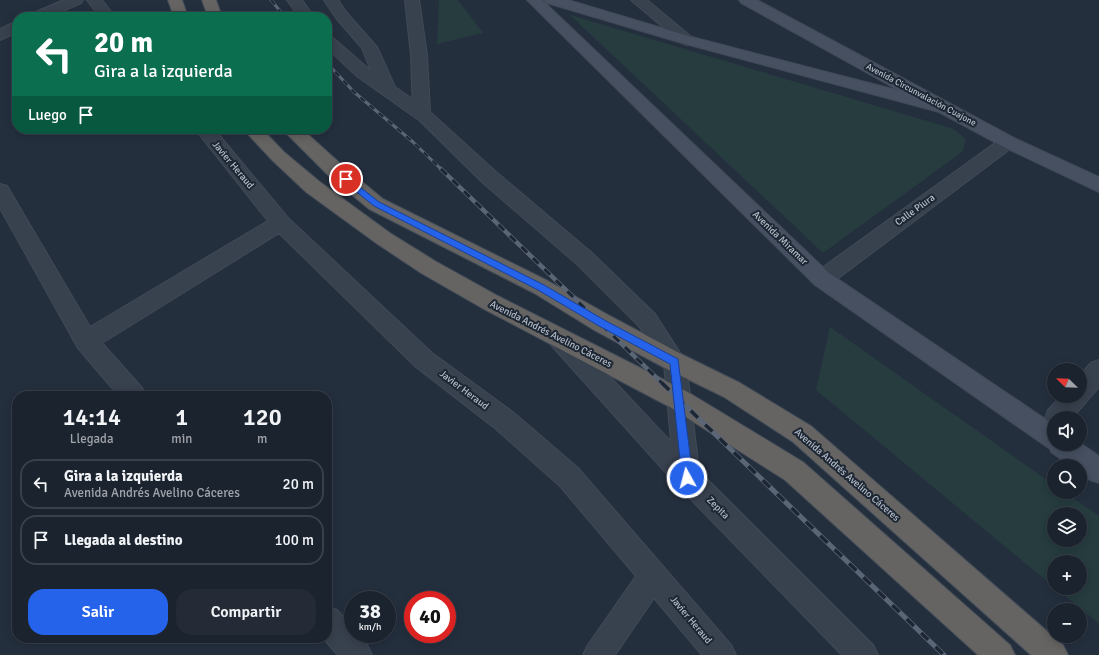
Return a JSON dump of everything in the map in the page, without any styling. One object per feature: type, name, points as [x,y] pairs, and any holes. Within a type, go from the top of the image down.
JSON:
[{"type":"highway","points":[[175,0],[179,12]]},
{"type":"highway","points":[[209,0],[213,12]]},
{"type":"highway","name":"Avenida Andrés Avelino Cáceres","points":[[257,134],[278,156],[313,187],[383,238],[490,302],[560,340],[678,399],[794,471],[1000,655]]},
{"type":"highway","name":"Avenida Andrés Avelino Cáceres","points":[[297,134],[336,171],[376,204],[541,287],[602,324],[732,390],[802,434],[1053,655]]},
{"type":"main road","name":"Avenida Miramar","points":[[534,0],[822,279],[1047,426]]},
{"type":"main road","points":[[552,0],[686,40],[942,107]]},
{"type":"main road","name":"Avenida Circunvalación Cuajone","points":[[746,0],[1008,142],[1099,185]]},
{"type":"main road","name":"Avenida Miramar","points":[[1076,451],[1099,471]]},
{"type":"street","points":[[48,12],[76,0]]},
{"type":"street","points":[[94,0],[104,12]]},
{"type":"street","points":[[294,0],[303,12]]},
{"type":"street","points":[[331,0],[341,15],[369,47],[388,90]]},
{"type":"street","points":[[412,0],[419,55],[422,114]]},
{"type":"street","points":[[638,0],[686,40]]},
{"type":"street","points":[[0,35],[12,29]]},
{"type":"street","points":[[332,45],[364,74],[422,114],[489,177],[585,259],[647,320],[675,362],[687,478]]},
{"type":"street","name":"Javier Heraud","points":[[208,134],[281,223],[424,360],[505,421],[569,477],[721,655]]},
{"type":"street","name":"Calle Piura","points":[[822,279],[1008,142]]},
{"type":"street","points":[[0,192],[86,341],[130,391]]},
{"type":"street","points":[[86,341],[281,223]]},
{"type":"street","name":"Zepita","points":[[560,340],[687,478],[863,655]]},
{"type":"street","points":[[1087,384],[1099,370]]},
{"type":"street","points":[[598,655],[653,575]]},
{"type":"street","points":[[332,626],[357,655]]},
{"type":"green space","points":[[439,0],[458,0],[483,33],[437,44]]},
{"type":"green space","points":[[570,15],[954,129],[966,140],[962,152],[823,253]]},
{"type":"green space","points":[[830,327],[1047,480],[1047,499],[1074,499],[1086,507],[1047,507],[1047,547],[1087,547],[1087,508],[1099,516],[1099,624],[1087,614],[1087,603],[1074,603],[1064,595],[1087,595],[1087,555],[1047,555],[1047,581],[816,390]]},
{"type":"railway","points":[[271,0],[281,12]]},
{"type":"railway","points":[[332,68],[354,92],[413,142],[442,170]]},
{"type":"railway","points":[[441,169],[663,384]]},
{"type":"railway","points":[[662,383],[944,655]]},
{"type":"route","points":[[346,179],[376,204],[444,237],[496,266],[541,287],[602,324],[675,362],[687,478]]}]
